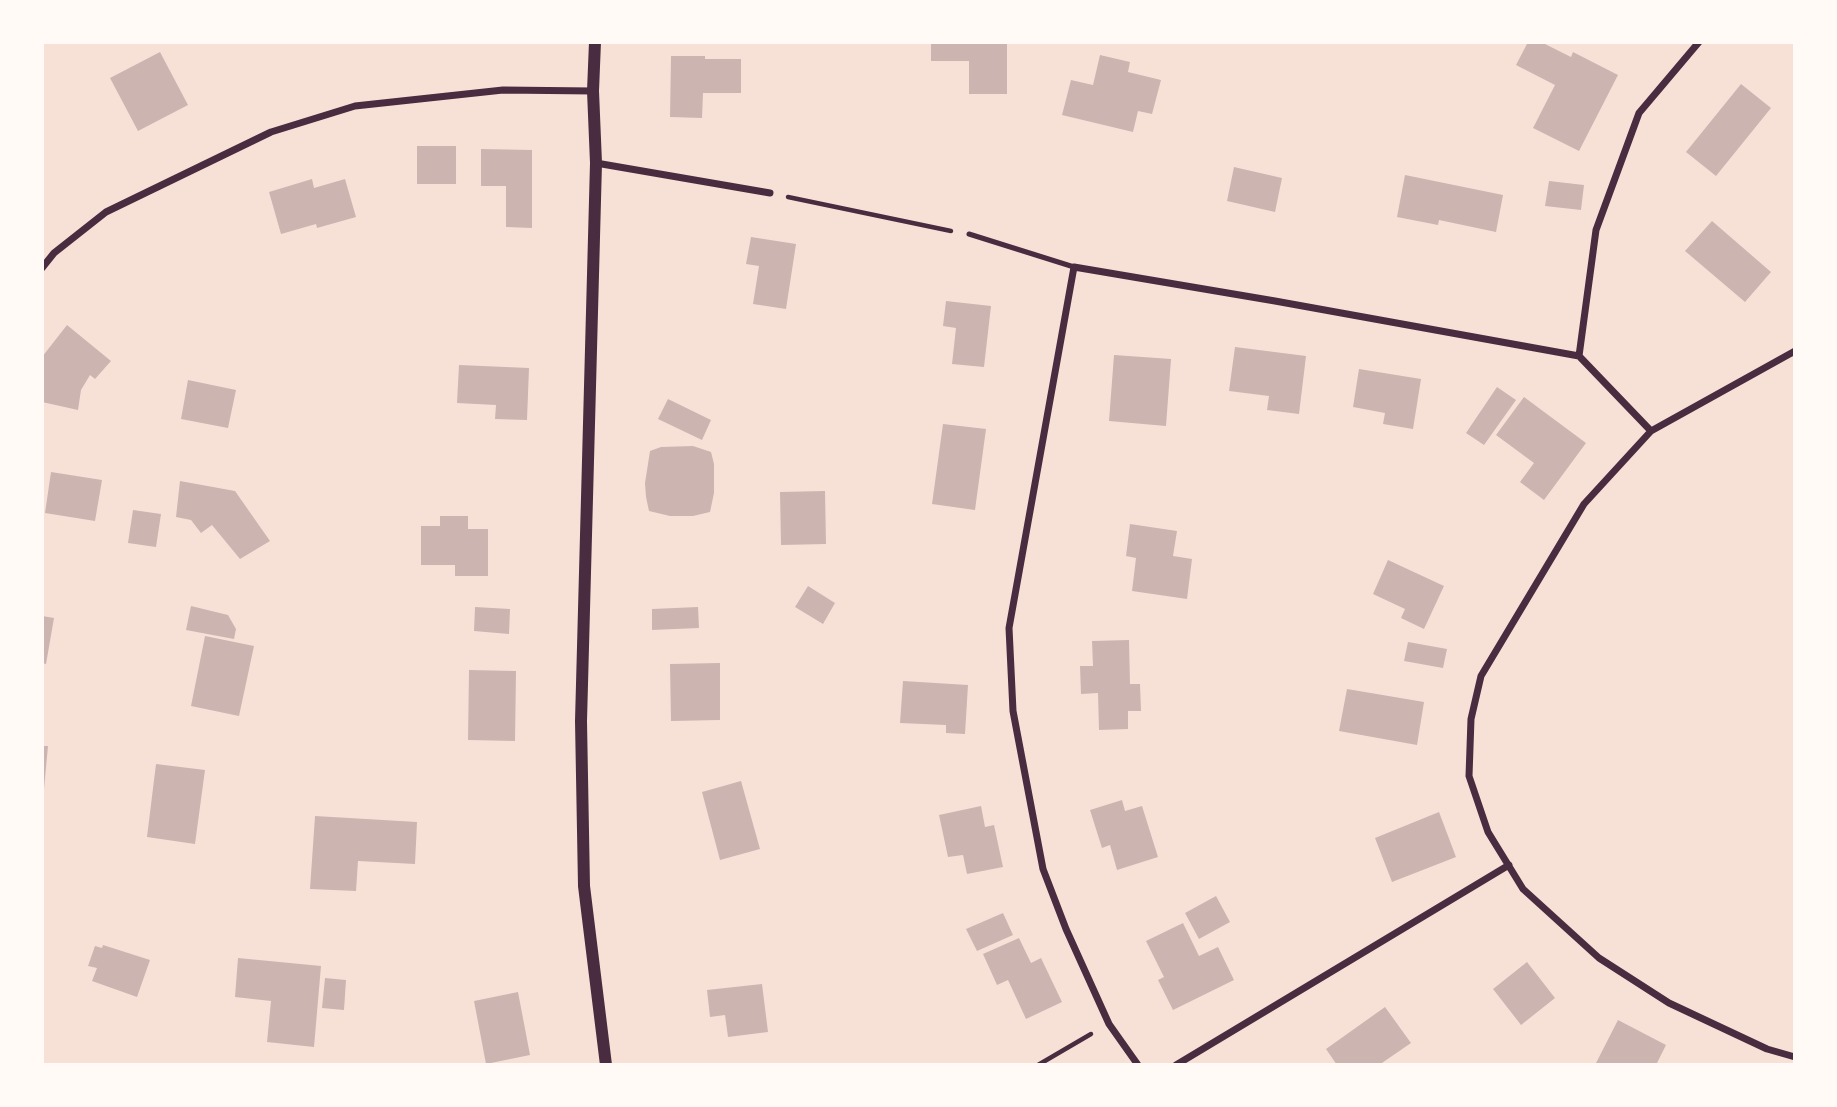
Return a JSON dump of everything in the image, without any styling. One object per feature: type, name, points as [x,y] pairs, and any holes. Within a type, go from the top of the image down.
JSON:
[{"type":"street","points":[[595,42],[593,91],[596,163],[581,720],[583,886],[606,1065]]},
{"type":"street","points":[[1579,356],[1596,230],[1639,113],[1699,42]]},
{"type":"street","points":[[42,268],[54,253],[106,212],[271,132],[302,122],[355,106],[503,90],[593,91]]},
{"type":"street","points":[[596,163],[770,193]]},
{"type":"street","points":[[1138,1065],[1109,1024],[1066,929],[1043,869],[1013,711],[1009,628],[1074,267],[1579,356],[1651,430]]},
{"type":"street","points":[[1795,351],[1651,430],[1584,504],[1481,676],[1471,719],[1469,776],[1488,832],[1523,889],[1599,958],[1669,1003],[1767,1049],[1795,1056]]},
{"type":"street","points":[[1176,1065],[1509,865]]},
{"type":"lane","points":[[969,234],[1074,267]]},
{"type":"path","points":[[770,193],[969,234]]},
{"type":"path","points":[[1038,1065],[1109,1024]]},
{"type":"building","points":[[931,42],[1007,42],[1007,94],[969,94],[969,61],[931,61]]},
{"type":"building","points":[[1528,42],[1541,42],[1571,57],[1573,52],[1618,75],[1579,151],[1533,128],[1555,85],[1516,65]]},
{"type":"building","points":[[160,52],[188,105],[138,131],[110,78]]},
{"type":"building","points":[[1100,55],[1130,62],[1128,72],[1161,80],[1152,114],[1138,111],[1133,132],[1062,115],[1071,80],[1093,85]]},
{"type":"building","points":[[671,56],[741,59],[741,93],[703,93],[702,118],[670,117]]},
{"type":"building","points":[[1741,84],[1771,108],[1716,176],[1686,152]]},
{"type":"building","points":[[417,146],[456,146],[456,184],[417,184]]},
{"type":"building","points":[[481,149],[532,150],[532,228],[506,227],[506,186],[481,186]]},
{"type":"building","points":[[1234,167],[1282,178],[1275,212],[1227,201]]},
{"type":"building","points":[[1405,175],[1503,195],[1496,232],[1439,220],[1438,225],[1397,217]]},
{"type":"building","points":[[312,179],[314,188],[345,179],[356,217],[317,228],[316,224],[281,234],[269,192]]},
{"type":"building","points":[[1549,181],[1584,185],[1581,210],[1545,206]]},
{"type":"building","points":[[1712,221],[1771,272],[1745,302],[1685,251]]},
{"type":"building","points":[[751,237],[796,244],[786,309],[753,304],[759,266],[746,264]]},
{"type":"building","points":[[946,301],[991,306],[984,367],[952,364],[956,328],[943,326]]},
{"type":"building","points":[[67,325],[111,361],[95,379],[90,375],[81,390],[78,410],[42,402],[42,357]]},
{"type":"building","points":[[1235,347],[1306,356],[1299,414],[1267,410],[1269,396],[1229,391]]},
{"type":"building","points":[[1114,355],[1171,359],[1166,426],[1109,421]]},
{"type":"building","points":[[459,365],[529,368],[527,420],[495,419],[496,405],[457,403]]},
{"type":"building","points":[[1359,369],[1421,379],[1413,429],[1383,424],[1385,413],[1353,407]]},
{"type":"building","points":[[188,380],[236,390],[228,428],[181,419]]},
{"type":"building","points":[[1497,387],[1516,400],[1484,445],[1466,433]]},
{"type":"building","points":[[1524,397],[1586,443],[1544,500],[1520,482],[1534,463],[1496,435]]},
{"type":"building","points":[[668,399],[711,420],[702,440],[658,419]]},
{"type":"building","points":[[943,424],[986,429],[975,510],[932,504]]},
{"type":"building","points":[[693,446],[711,452],[714,464],[714,493],[710,512],[693,516],[670,516],[649,511],[645,483],[650,451],[661,447]]},
{"type":"building","points":[[51,472],[102,480],[95,521],[45,513]]},
{"type":"building","points":[[180,481],[235,491],[270,541],[240,559],[212,525],[201,533],[191,520],[176,517]]},
{"type":"building","points":[[825,491],[826,544],[781,545],[780,492]]},
{"type":"building","points":[[133,510],[161,514],[156,547],[128,543]]},
{"type":"building","points":[[440,516],[468,516],[468,529],[488,529],[488,576],[455,576],[455,565],[421,565],[421,526],[440,526]]},
{"type":"building","points":[[1130,524],[1177,531],[1173,556],[1192,559],[1187,599],[1132,591],[1136,558],[1126,556]]},
{"type":"building","points":[[1388,560],[1444,586],[1424,629],[1401,618],[1405,609],[1373,594]]},
{"type":"building","points":[[808,586],[835,603],[823,624],[795,607]]},
{"type":"building","points":[[191,606],[228,615],[236,629],[234,639],[186,630]]},
{"type":"building","points":[[475,607],[510,609],[509,634],[474,631]]},
{"type":"building","points":[[698,607],[699,628],[652,630],[652,609]]},
{"type":"building","points":[[42,616],[54,618],[46,664],[42,663]]},
{"type":"building","points":[[205,636],[254,646],[239,716],[191,706]]},
{"type":"building","points":[[1129,640],[1130,684],[1140,684],[1141,711],[1128,711],[1128,729],[1099,730],[1098,693],[1081,694],[1080,666],[1093,666],[1092,641]]},
{"type":"building","points":[[1408,642],[1447,649],[1443,668],[1404,661]]},
{"type":"building","points":[[720,663],[720,720],[671,721],[670,664]]},
{"type":"building","points":[[469,670],[516,671],[515,741],[468,740]]},
{"type":"building","points":[[903,681],[968,685],[965,734],[946,733],[946,725],[900,723]]},
{"type":"building","points":[[1347,689],[1424,702],[1417,745],[1339,731]]},
{"type":"building","points":[[42,746],[48,746],[44,789],[42,789]]},
{"type":"building","points":[[156,764],[205,770],[195,844],[147,837]]},
{"type":"building","points":[[741,781],[760,849],[720,860],[702,792]]},
{"type":"building","points":[[1122,800],[1125,811],[1142,806],[1158,857],[1117,870],[1110,845],[1102,848],[1090,810]]},
{"type":"building","points":[[981,806],[985,827],[994,825],[1003,867],[967,874],[963,855],[948,857],[939,815]]},
{"type":"building","points":[[1439,812],[1456,857],[1392,882],[1375,838]]},
{"type":"building","points":[[315,816],[417,822],[415,864],[358,861],[356,891],[310,889]]},
{"type":"building","points":[[1216,896],[1230,922],[1199,939],[1185,913]]},
{"type":"building","points":[[1003,913],[1013,935],[977,951],[966,929]]},
{"type":"building","points":[[1183,923],[1199,956],[1218,947],[1234,980],[1173,1010],[1158,980],[1164,977],[1146,941]]},
{"type":"building","points":[[1019,938],[1031,963],[1041,958],[1062,1002],[1026,1019],[1008,980],[997,985],[983,954]]},
{"type":"building","points":[[103,945],[150,960],[137,997],[92,981],[97,968],[88,966],[95,946],[102,948]]},
{"type":"building","points":[[238,958],[321,966],[314,1047],[267,1042],[271,1001],[235,997]]},
{"type":"building","points":[[1527,962],[1555,998],[1521,1025],[1493,989]]},
{"type":"building","points":[[325,978],[346,980],[344,1010],[322,1008]]},
{"type":"building","points":[[762,984],[768,1032],[728,1037],[725,1015],[710,1017],[707,990]]},
{"type":"building","points":[[518,992],[530,1055],[486,1064],[474,1001]]},
{"type":"building","points":[[1385,1007],[1411,1043],[1379,1065],[1337,1065],[1326,1049]]},
{"type":"building","points":[[1618,1020],[1666,1045],[1656,1065],[1595,1065]]}]
